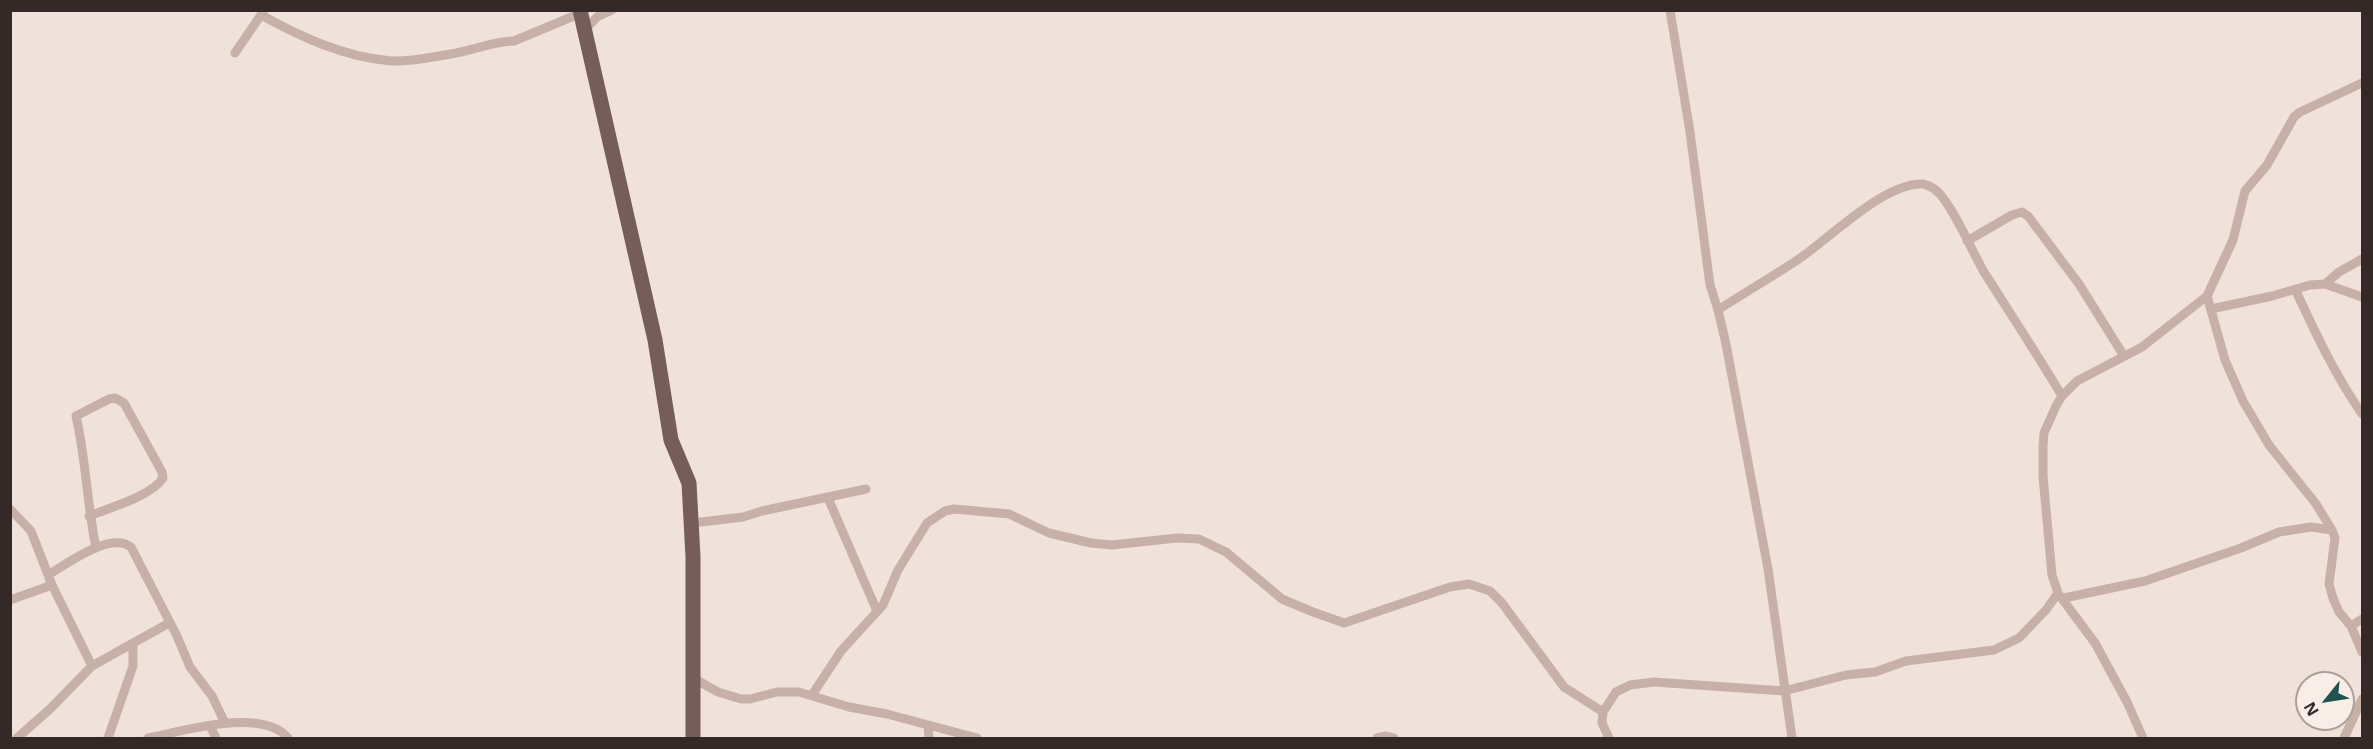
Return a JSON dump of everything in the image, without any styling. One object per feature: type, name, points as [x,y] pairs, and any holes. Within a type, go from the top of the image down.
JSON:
[{"type":"main road","points":[[580,12],[655,340],[671,440],[689,483],[693,523],[693,738]]},
{"type":"street","points":[[585,30],[597,17],[612,10]]},
{"type":"street","points":[[1670,10],[1690,132],[1710,285],[1718,310],[1768,569],[1792,738]]},
{"type":"street","points":[[235,53],[262,13],[291,32],[328,47],[391,61],[415,60],[467,52],[505,41],[514,41],[580,12]]},
{"type":"street","points":[[2143,738],[2106,662],[2061,596],[2052,575],[2043,476],[2044,433],[2062,396],[2078,381],[2152,339],[2207,296],[2233,240],[2245,191],[2267,165],[2294,117],[2362,83]]},
{"type":"street","points":[[1718,310],[1819,245],[1865,208],[1886,195],[1922,184],[1930,186],[1939,193],[2062,396]]},
{"type":"street","points":[[1967,241],[2012,215],[2022,212],[2028,216],[2079,284],[2124,356]]},
{"type":"street","points":[[2325,284],[2339,272],[2362,259]]},
{"type":"street","points":[[2211,309],[2325,284],[2362,297]]},
{"type":"street","points":[[2295,289],[2316,335],[2362,414]]},
{"type":"street","points":[[2207,296],[2224,360],[2243,401],[2269,445],[2316,504],[2332,530],[2335,538],[2329,584],[2339,612],[2351,626],[2362,652]]},
{"type":"street","points":[[89,516],[142,494],[158,485],[163,478],[123,403],[115,398],[76,416],[86,465],[89,516],[96,548]]},
{"type":"street","points":[[693,523],[743,517],[866,489]]},
{"type":"street","points":[[828,498],[877,611]]},
{"type":"street","points":[[10,509],[31,531],[50,580],[92,666]]},
{"type":"street","points":[[812,696],[841,651],[877,611],[888,595],[898,570],[927,523],[945,511],[954,509],[1009,514],[1049,533],[1091,543],[1112,545],[1177,538],[1198,539],[1226,552],[1282,599],[1298,607],[1344,622],[1450,587],[1477,585],[1490,591],[1502,603],[1564,687],[1604,712]]},
{"type":"street","points":[[1610,738],[1602,723],[1604,712],[1616,692],[1623,688],[1642,683],[1784,691],[1846,675],[1875,672],[1906,661],[2004,647],[2025,632],[2061,596],[2145,580],[2241,548],[2279,532],[2311,527],[2332,530]]},
{"type":"street","points":[[10,600],[50,580],[96,548],[120,542],[131,547],[190,667],[212,696],[225,723]]},
{"type":"street","points":[[2351,626],[2362,619]]},
{"type":"street","points":[[17,738],[50,709],[92,666],[169,623]]},
{"type":"street","points":[[108,738],[133,666],[133,644]]},
{"type":"street","points":[[693,678],[718,692],[741,699],[787,691],[977,738]]},
{"type":"street","points":[[2343,738],[2362,699]]},
{"type":"street","points":[[148,738],[225,723],[272,726],[288,738]]},
{"type":"street","points":[[210,726],[216,738]]},
{"type":"street","points":[[928,726],[928,738]]},
{"type":"street","points":[[1377,738],[1386,736],[1394,738]]}]
